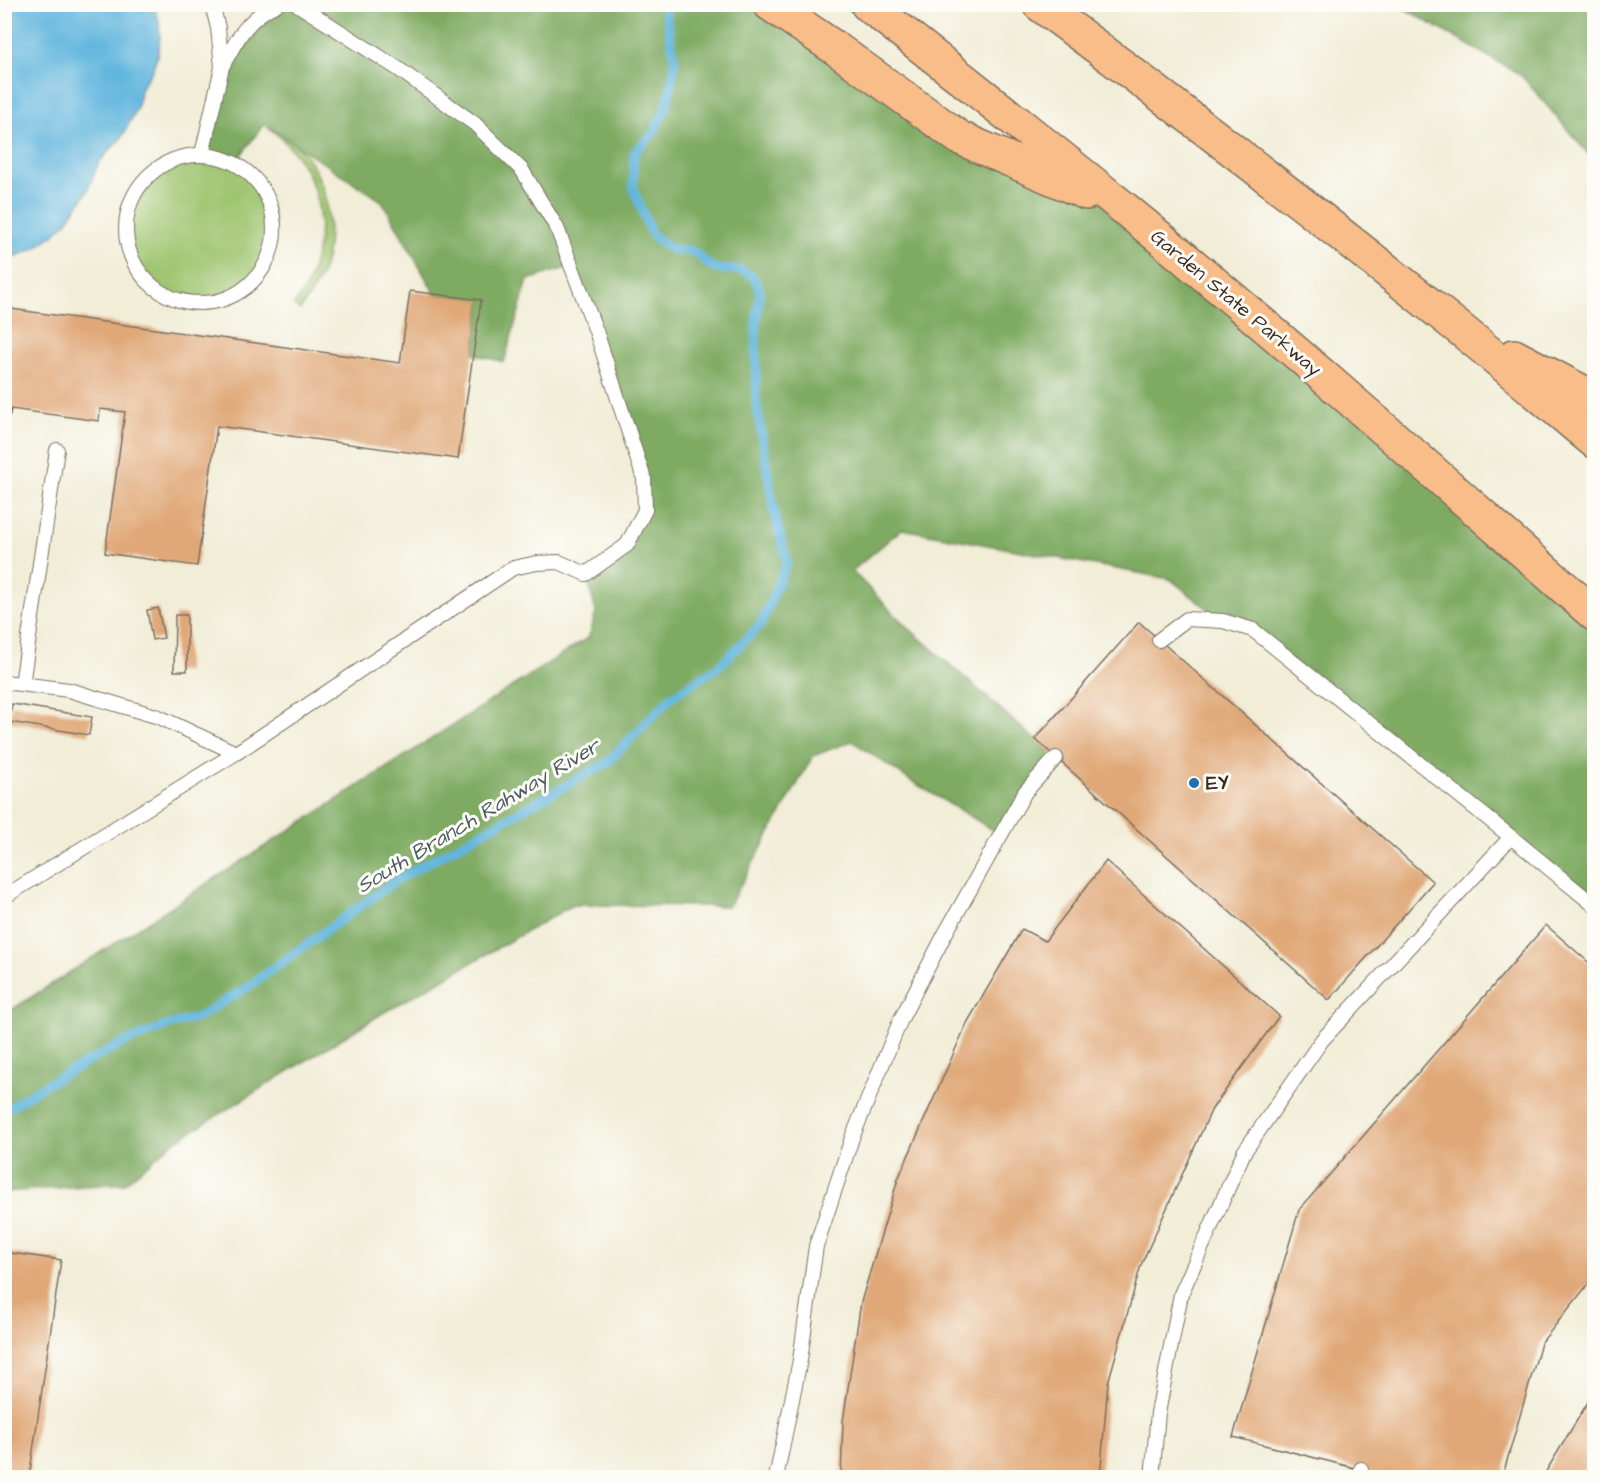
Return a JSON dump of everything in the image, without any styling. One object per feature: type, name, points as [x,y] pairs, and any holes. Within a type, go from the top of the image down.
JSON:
[{"type":"highway","points":[[770,4],[836,48],[960,138],[1126,210]]},
{"type":"highway","name":"Garden State Parkway","points":[[867,4],[1126,210],[1388,432],[1594,614]]},
{"type":"highway","points":[[1039,4],[1232,150],[1457,327],[1594,441]]},
{"type":"highway","points":[[1457,327],[1594,398]]},
{"type":"lane","points":[[212,4],[218,28],[222,67]]},
{"type":"lane","points":[[202,154],[222,67],[240,34],[262,11],[277,4]]},
{"type":"lane","points":[[4,897],[236,753],[513,568],[537,563],[559,562],[586,574],[627,545],[645,510],[644,478],[596,331],[557,228],[522,170],[475,124],[397,68],[297,4]]},
{"type":"lane","points":[[202,154],[219,156],[235,163],[255,178],[269,200],[274,225],[271,250],[256,277],[241,291],[218,301],[192,303],[168,297],[147,282],[132,261],[125,237],[127,211],[137,188],[154,169],[177,157],[202,154]]},
{"type":"lane","points":[[22,684],[57,450]]},
{"type":"lane","points":[[1159,640],[1186,619],[1223,621],[1252,630],[1594,905]]},
{"type":"lane","points":[[4,682],[69,690],[159,717],[236,753]]},
{"type":"lane","points":[[776,1478],[800,1360],[816,1246],[852,1138],[902,1019],[945,934],[1025,792],[1056,758]]},
{"type":"lane","points":[[1152,1478],[1158,1413],[1181,1294],[1244,1152],[1322,1040],[1511,837]]},
{"type":"green space","points":[[277,5],[770,5],[960,138],[1126,210],[1594,614],[1594,905],[1253,630],[1223,621],[1170,579],[902,529],[852,571],[905,625],[1056,758],[1001,835],[913,782],[852,741],[813,756],[729,906],[573,905],[383,1013],[174,1142],[125,1183],[5,1192],[5,1014],[589,637],[596,612],[586,574],[627,545],[645,510],[644,478],[572,266],[528,280],[504,362],[474,354],[481,301],[435,294],[382,201],[264,124],[235,163],[219,156],[202,154],[222,67],[240,34]]},
{"type":"green space","points":[[1398,5],[1594,5],[1594,161],[1521,75]]},
{"type":"green space","points":[[264,124],[295,144],[309,160],[323,189],[327,205],[329,238],[327,255],[316,286],[300,310],[294,305],[309,281],[318,246],[320,230],[317,199],[305,169],[296,155]]},
{"type":"green space","points":[[200,155],[214,156],[228,161],[241,167],[252,177],[262,188],[268,201],[273,215],[273,243],[268,257],[262,270],[252,281],[241,291],[228,297],[214,302],[200,303],[186,302],[172,297],[159,291],[148,281],[138,270],[132,257],[127,243],[126,229],[127,215],[132,201],[138,188],[148,177],[159,167],[172,161],[186,156]]},
{"type":"water","points":[[5,4],[153,5],[159,21],[160,37],[158,54],[152,71],[140,90],[138,106],[122,137],[99,162],[87,192],[65,224],[35,248],[5,261]]},
{"type":"building","points":[[410,291],[481,300],[458,459],[217,426],[197,566],[105,553],[125,412],[100,409],[99,421],[11,409],[10,415],[4,415],[4,308],[400,363]]},
{"type":"building","points":[[158,608],[164,638],[152,640],[147,610]]},
{"type":"building","points":[[175,615],[187,615],[187,671],[174,671]]},
{"type":"building","points":[[1139,622],[1433,882],[1329,1000],[1035,739]]},
{"type":"building","points":[[12,704],[92,717],[89,735],[9,722]]},
{"type":"building","points":[[1106,861],[1279,1016],[1212,1109],[1141,1265],[1108,1383],[1100,1478],[841,1478],[843,1421],[861,1302],[898,1179],[967,1023],[1022,929],[1045,941]]},
{"type":"building","points":[[1546,925],[1594,967],[1594,1277],[1541,1343],[1502,1478],[1394,1478],[1233,1437],[1299,1210]]},
{"type":"building","points":[[4,1252],[61,1260],[29,1478],[4,1478]]},
{"type":"building","points":[[1594,1392],[1594,1478],[1542,1478]]},
{"type":"waterway","name":"South Branch Rahway River","points":[[4,1111],[41,1087],[121,1044],[163,1027],[200,1016],[246,988],[395,881],[608,762],[671,697],[719,666],[761,624],[787,562],[774,511],[756,401],[756,325],[760,291],[753,276],[741,270],[717,269],[690,250],[673,250],[652,235],[633,188],[634,153],[654,132],[666,107],[672,82],[675,62],[664,4]]},
{"type":"place","name":"EY","points":[[1194,783]]}]
